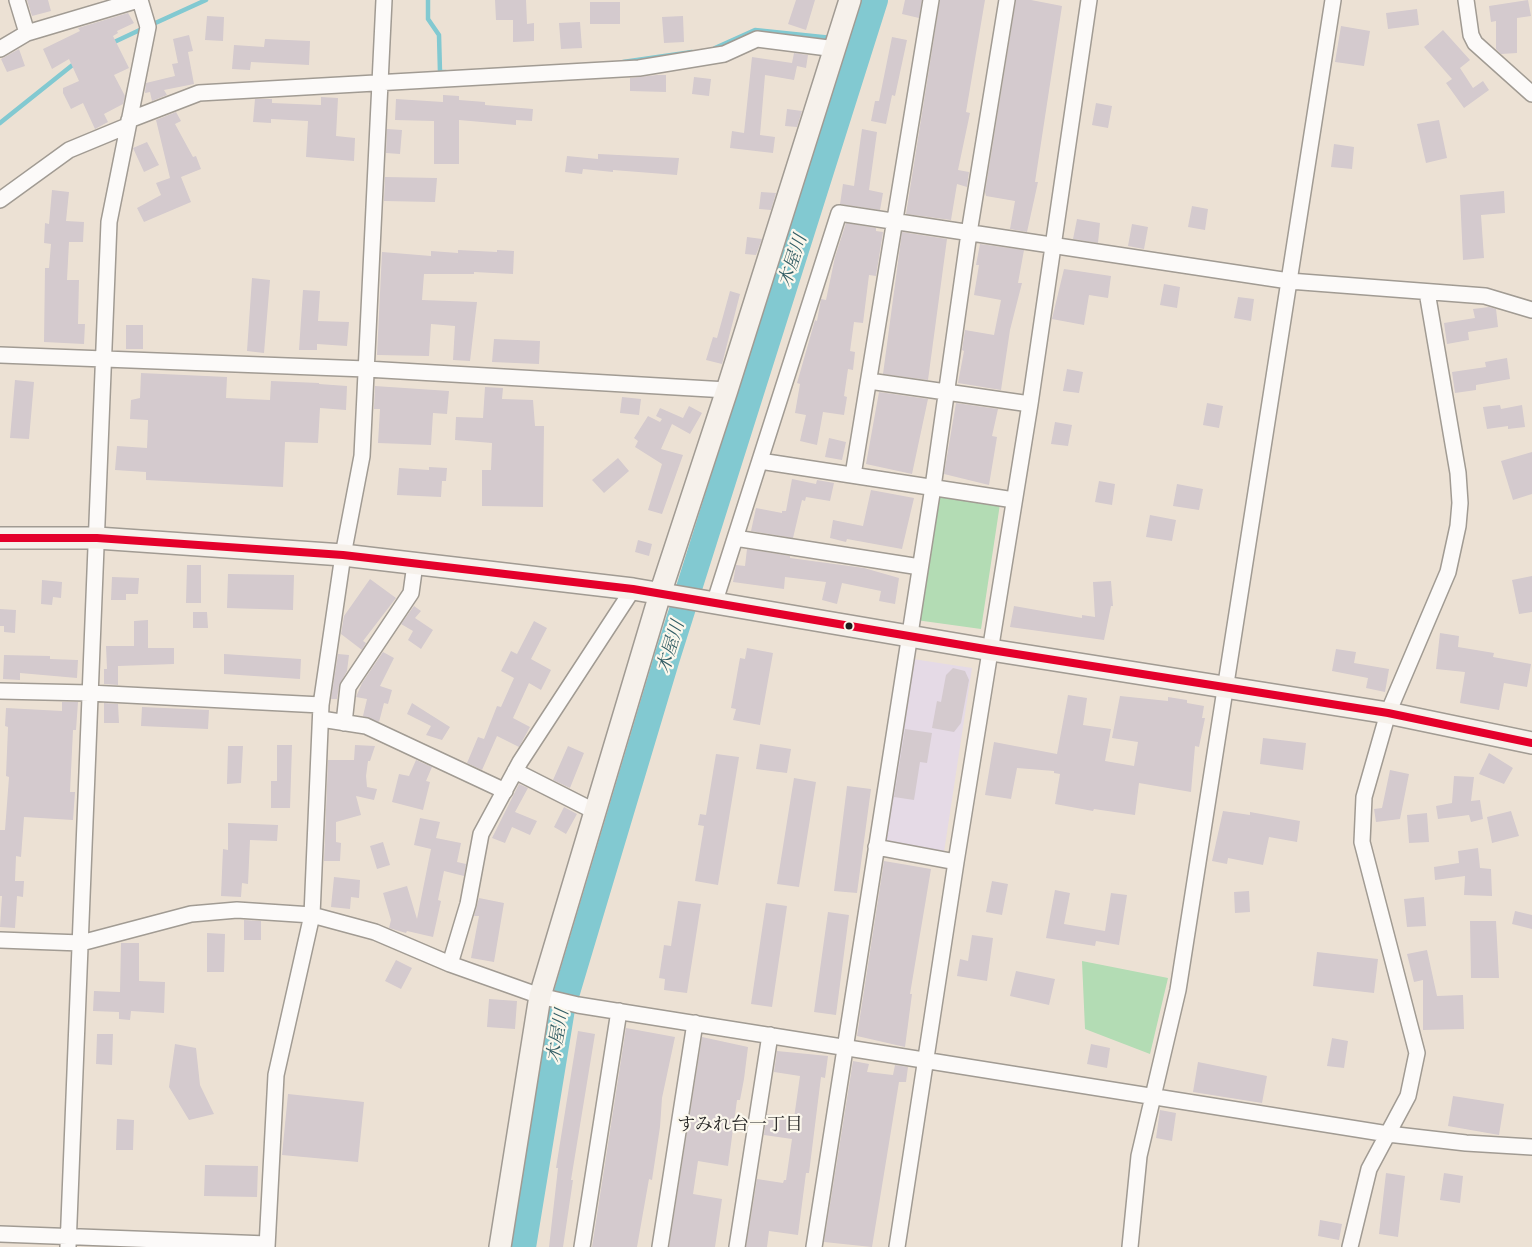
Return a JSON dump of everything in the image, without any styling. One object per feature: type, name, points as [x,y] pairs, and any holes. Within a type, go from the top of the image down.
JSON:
[{"type":"street","points":[[18,0],[27,33]]},
{"type":"street","points":[[0,49],[27,33],[139,0],[148,28],[109,222],[68,1242]]},
{"type":"street","points":[[0,1234],[68,1242],[267,1246],[276,1075],[312,915],[321,712],[343,555],[362,456],[384,0]]},
{"type":"street","points":[[500,1247],[540,996],[850,0]]},
{"type":"street","points":[[853,475],[931,0]]},
{"type":"street","points":[[814,1247],[933,487],[969,233],[1007,0]]},
{"type":"street","points":[[897,1247],[956,862],[1030,404],[1089,0]]},
{"type":"street","points":[[1130,1247],[1139,1156],[1151,1096],[1178,990],[1333,0]]},
{"type":"street","points":[[1466,0],[1471,35],[1475,44],[1532,94]]},
{"type":"street","points":[[0,200],[69,150],[199,93],[639,68],[724,54],[757,40],[836,49]]},
{"type":"street","points":[[711,604],[735,538],[839,213],[1289,282],[1485,296],[1532,310]]},
{"type":"street","points":[[1350,1247],[1369,1169],[1408,1096],[1417,1053],[1362,842],[1364,797],[1388,713],[1448,572],[1459,518],[1458,473],[1427,292]]},
{"type":"street","points":[[0,355],[366,369],[728,390]]},
{"type":"street","points":[[868,381],[1030,404]]},
{"type":"street","points":[[760,460],[1014,500]]},
{"type":"street","points":[[0,538],[97,538],[343,555],[633,589],[910,637],[1388,713],[1532,743]]},
{"type":"street","points":[[735,538],[920,568]]},
{"type":"street","points":[[344,723],[348,686],[411,593],[416,564]]},
{"type":"street","points":[[450,964],[468,904],[481,834],[515,771],[633,589]]},
{"type":"street","points":[[0,691],[89,693],[321,712],[344,723],[366,726],[505,791]]},
{"type":"street","points":[[515,771],[596,812]]},
{"type":"street","points":[[876,848],[956,862]]},
{"type":"street","points":[[0,940],[81,942],[191,914],[238,910],[312,915],[375,932],[450,964],[540,996],[578,1005],[1388,1134],[1466,1143],[1532,1147]]},
{"type":"street","points":[[582,1247],[619,1011]]},
{"type":"street","points":[[660,1247],[695,1023]]},
{"type":"street","points":[[737,1247],[770,1036]]},
{"type":"shaded area","points":[[913,659],[972,668],[944,852],[882,841]]},
{"type":"green space","points":[[934,495],[1000,504],[981,629],[916,620]]},
{"type":"green space","points":[[1082,961],[1168,978],[1150,1054],[1085,1029]]},
{"type":"building","points":[[27,0],[48,0],[51,11],[32,16]]},
{"type":"building","points":[[495,0],[526,0],[527,24],[534,23],[534,41],[513,42],[513,20],[496,20]]},
{"type":"building","points":[[796,0],[815,0],[806,30],[788,24]]},
{"type":"building","points":[[905,0],[922,0],[919,18],[902,14]]},
{"type":"building","points":[[940,0],[985,0],[966,112],[970,113],[958,170],[969,172],[967,187],[957,184],[951,220],[906,214]]},
{"type":"building","points":[[1016,0],[1031,0],[1062,6],[1035,182],[1038,182],[1027,232],[1010,229],[1015,201],[986,196],[985,192]]},
{"type":"building","points":[[1528,0],[1531,16],[1517,18],[1517,53],[1501,54],[1496,49],[1496,21],[1491,22],[1489,6]]},
{"type":"building","points":[[590,2],[620,2],[620,24],[590,24]]},
{"type":"building","points":[[1417,9],[1419,25],[1388,29],[1386,13]]},
{"type":"building","points":[[128,13],[134,23],[117,31],[118,33],[113,36],[129,68],[114,75],[125,96],[123,104],[104,114],[108,122],[95,129],[83,103],[71,109],[63,93],[63,88],[79,81],[69,59],[52,69],[43,49],[80,31],[78,28]]},
{"type":"building","points":[[207,16],[224,17],[223,41],[205,40]]},
{"type":"building","points":[[683,16],[684,42],[664,43],[662,17]]},
{"type":"building","points":[[580,22],[582,48],[561,49],[559,23]]},
{"type":"building","points":[[1341,26],[1370,31],[1364,66],[1335,62]]},
{"type":"building","points":[[1443,30],[1470,60],[1460,68],[1473,88],[1483,81],[1489,90],[1464,108],[1446,83],[1452,79],[1424,47]]},
{"type":"building","points":[[189,35],[193,51],[188,52],[194,84],[164,90],[167,95],[152,101],[150,92],[145,93],[146,83],[175,76],[172,64],[178,63],[173,39]]},
{"type":"building","points":[[892,37],[907,40],[895,96],[892,95],[886,124],[871,121],[875,101],[879,101]]},
{"type":"building","points":[[265,39],[310,41],[309,65],[251,62],[250,70],[232,69],[234,45],[264,47]]},
{"type":"building","points":[[19,49],[25,66],[7,72],[1,59]]},
{"type":"building","points":[[794,53],[808,55],[806,68],[797,66],[794,80],[765,75],[760,135],[775,137],[773,153],[730,148],[732,131],[744,133],[752,57],[792,63]]},
{"type":"building","points":[[666,75],[666,92],[630,91],[630,78]]},
{"type":"building","points":[[694,77],[711,79],[709,96],[692,94]]},
{"type":"building","points":[[443,95],[459,96],[459,100],[485,102],[485,105],[533,109],[532,121],[516,120],[516,125],[459,120],[459,164],[434,164],[434,121],[395,120],[396,99],[443,102]]},
{"type":"building","points":[[321,97],[338,98],[336,136],[355,138],[354,161],[306,157],[308,121],[271,119],[271,123],[253,122],[255,99],[272,99],[272,103],[321,105]]},
{"type":"building","points":[[1096,103],[1112,106],[1108,128],[1092,125]]},
{"type":"building","points":[[787,109],[802,111],[797,127],[785,126]]},
{"type":"building","points":[[176,112],[181,121],[175,124],[193,157],[196,156],[201,169],[181,177],[191,202],[144,222],[137,208],[161,195],[156,183],[170,178],[156,120]]},
{"type":"building","points":[[1439,120],[1447,158],[1426,163],[1417,124]]},
{"type":"building","points":[[387,129],[402,130],[400,154],[386,153]]},
{"type":"building","points":[[862,129],[877,132],[869,190],[883,193],[880,210],[840,204],[843,184],[854,186]]},
{"type":"building","points":[[147,142],[159,165],[144,172],[133,148]]},
{"type":"building","points":[[1334,144],[1354,147],[1352,169],[1331,167]]},
{"type":"building","points":[[598,154],[679,158],[677,175],[583,169],[582,174],[565,172],[567,156],[598,159]]},
{"type":"building","points":[[385,177],[437,178],[435,202],[384,201]]},
{"type":"building","points":[[52,190],[69,192],[66,221],[84,222],[83,242],[69,242],[67,280],[79,280],[78,324],[85,324],[84,344],[44,342],[45,268],[49,268],[51,244],[44,243],[45,223],[49,224]]},
{"type":"building","points":[[1504,191],[1505,213],[1481,215],[1484,258],[1463,260],[1460,195]]},
{"type":"building","points":[[761,192],[776,193],[771,210],[759,209]]},
{"type":"building","points":[[1192,206],[1208,209],[1205,230],[1188,227]]},
{"type":"building","points":[[1077,219],[1100,223],[1098,243],[1073,239]]},
{"type":"building","points":[[846,223],[876,228],[876,231],[883,232],[876,276],[869,275],[863,323],[854,322],[850,351],[855,352],[853,370],[848,369],[844,396],[847,397],[844,415],[823,412],[817,445],[800,441],[806,415],[795,413],[800,384],[797,383],[815,320],[817,321],[821,299],[826,300],[835,257]]},
{"type":"building","points":[[1132,224],[1148,227],[1144,249],[1128,246]]},
{"type":"building","points":[[902,232],[947,239],[928,380],[883,374]]},
{"type":"building","points":[[747,237],[762,239],[756,255],[745,254]]},
{"type":"building","points":[[980,244],[1024,250],[1018,283],[1022,283],[1010,330],[1001,390],[958,383],[964,351],[962,350],[965,330],[994,335],[1001,300],[974,295],[979,265],[976,265]]},
{"type":"building","points":[[458,250],[514,251],[513,274],[474,272],[474,274],[424,274],[422,300],[477,302],[470,361],[453,360],[455,326],[431,324],[429,356],[377,355],[382,252],[431,256],[431,251],[458,253]]},
{"type":"building","points":[[1064,269],[1111,276],[1108,298],[1089,295],[1084,325],[1052,319]]},
{"type":"building","points":[[252,278],[270,280],[264,353],[247,351]]},
{"type":"building","points":[[1164,284],[1180,287],[1177,308],[1160,305]]},
{"type":"building","points":[[303,290],[320,291],[318,321],[349,322],[347,346],[317,344],[317,350],[299,350]]},
{"type":"building","points":[[730,291],[740,294],[722,364],[706,360],[713,337],[717,338]]},
{"type":"building","points":[[1238,297],[1254,299],[1251,321],[1234,318]]},
{"type":"building","points":[[1489,307],[1496,309],[1498,327],[1468,332],[1469,340],[1447,344],[1444,323],[1475,318],[1473,309]]},
{"type":"building","points":[[126,325],[143,325],[143,349],[126,349]]},
{"type":"building","points":[[494,339],[540,341],[539,364],[492,362]]},
{"type":"building","points":[[1507,358],[1510,379],[1476,385],[1476,390],[1455,393],[1452,372],[1486,367],[1485,362]]},
{"type":"building","points":[[1067,369],[1083,372],[1079,393],[1063,391]]},
{"type":"building","points":[[141,373],[227,377],[226,398],[270,400],[271,381],[347,386],[346,410],[320,408],[318,443],[285,442],[283,487],[146,480],[146,472],[115,470],[117,446],[147,448],[148,420],[130,419],[131,400],[140,398]]},
{"type":"building","points":[[15,380],[34,382],[29,439],[10,438]]},
{"type":"building","points":[[375,386],[449,391],[447,414],[433,413],[431,445],[378,443],[380,409],[374,409]]},
{"type":"building","points":[[485,387],[503,388],[502,399],[533,400],[535,426],[544,426],[543,507],[482,506],[482,470],[491,470],[492,443],[455,440],[456,417],[483,418]]},
{"type":"building","points":[[879,392],[928,399],[912,474],[866,464]]},
{"type":"building","points":[[622,397],[641,399],[639,415],[620,413]]},
{"type":"building","points":[[956,403],[998,409],[992,436],[997,437],[989,485],[944,474]]},
{"type":"building","points":[[1207,403],[1223,406],[1219,428],[1203,425]]},
{"type":"building","points":[[1500,405],[1501,409],[1522,405],[1525,427],[1508,429],[1508,426],[1487,429],[1483,407]]},
{"type":"building","points":[[689,406],[702,413],[690,434],[672,424],[661,449],[683,455],[662,514],[648,510],[662,464],[635,447],[638,441],[634,438],[648,416],[660,422],[662,419],[656,416],[660,408],[683,418]]},
{"type":"building","points":[[1055,422],[1072,425],[1068,446],[1051,444]]},
{"type":"building","points":[[829,438],[846,442],[842,460],[825,457]]},
{"type":"building","points":[[1532,452],[1532,494],[1513,500],[1501,461]]},
{"type":"building","points":[[618,458],[629,471],[604,493],[592,480]]},
{"type":"building","points":[[429,467],[447,468],[446,481],[442,481],[441,497],[397,495],[399,468],[429,470]]},
{"type":"building","points":[[792,479],[816,484],[817,480],[834,483],[830,501],[806,497],[805,501],[802,500],[793,538],[751,531],[756,508],[782,513],[782,511],[786,511]]},
{"type":"building","points":[[1099,481],[1115,484],[1112,505],[1095,502]]},
{"type":"building","points":[[1177,484],[1203,489],[1199,510],[1173,506]]},
{"type":"building","points":[[871,490],[914,498],[902,549],[847,539],[846,542],[830,538],[833,520],[863,526]]},
{"type":"building","points":[[1150,515],[1176,520],[1172,541],[1146,537]]},
{"type":"building","points":[[638,540],[652,544],[649,556],[635,552]]},
{"type":"building","points":[[747,549],[790,556],[790,558],[864,568],[899,578],[895,604],[879,601],[881,591],[842,583],[837,604],[822,600],[826,582],[785,577],[784,589],[733,582],[736,565],[745,566]]},
{"type":"building","points":[[187,565],[201,565],[201,603],[186,603]]},
{"type":"building","points":[[228,574],[294,575],[293,610],[227,608]]},
{"type":"building","points":[[1532,576],[1532,612],[1519,614],[1512,580]]},
{"type":"building","points":[[112,577],[139,578],[138,594],[126,594],[126,600],[111,600]]},
{"type":"building","points":[[370,579],[396,598],[363,641],[366,643],[362,650],[341,634],[344,616]]},
{"type":"building","points":[[42,580],[62,582],[61,598],[53,597],[52,605],[41,604]]},
{"type":"building","points":[[1111,581],[1113,606],[1111,606],[1104,640],[1010,627],[1014,606],[1082,618],[1082,615],[1095,617],[1093,582]]},
{"type":"building","points":[[414,606],[421,611],[415,618],[433,630],[421,649],[408,640],[413,631],[401,624]]},
{"type":"building","points":[[0,609],[16,610],[15,633],[4,632],[4,626],[0,626]]},
{"type":"building","points":[[193,612],[207,612],[208,628],[193,628]]},
{"type":"building","points":[[148,620],[148,648],[174,648],[174,664],[118,666],[118,685],[104,684],[104,669],[107,669],[106,646],[134,646],[134,621]]},
{"type":"building","points":[[534,621],[547,628],[531,659],[551,670],[541,690],[529,683],[513,718],[530,727],[519,747],[497,736],[482,770],[467,763],[478,737],[484,739],[497,706],[501,707],[514,678],[501,671],[511,651],[517,654]]},
{"type":"building","points":[[1440,633],[1459,636],[1458,647],[1494,653],[1493,657],[1531,664],[1527,687],[1504,683],[1499,710],[1460,703],[1465,672],[1436,669]]},
{"type":"building","points":[[747,648],[773,653],[760,725],[733,720],[736,709],[731,708],[740,658],[745,659]]},
{"type":"building","points":[[1336,649],[1356,652],[1354,663],[1389,669],[1385,692],[1366,688],[1368,678],[1332,671]]},
{"type":"building","points":[[383,652],[394,658],[380,686],[392,690],[388,704],[384,703],[379,722],[363,716],[367,699],[356,697],[362,683]]},
{"type":"building","points":[[224,654],[301,659],[300,679],[224,674]]},
{"type":"building","points":[[338,654],[349,655],[347,671],[339,686],[337,699],[331,699]]},
{"type":"building","points":[[4,655],[50,656],[50,659],[78,660],[77,678],[20,673],[20,680],[3,679]]},
{"type":"building","points":[[953,668],[965,671],[969,680],[961,723],[954,732],[932,728],[937,701],[941,702],[946,675]]},
{"type":"building","points":[[1068,695],[1087,698],[1083,725],[1111,729],[1105,761],[1134,766],[1138,742],[1112,738],[1120,696],[1168,701],[1168,697],[1187,700],[1187,703],[1204,706],[1202,718],[1205,718],[1199,747],[1195,746],[1191,792],[1139,783],[1135,815],[1094,809],[1093,811],[1055,804],[1060,774],[1054,773],[1054,771],[1017,768],[1011,799],[985,795],[994,742],[1057,754]]},
{"type":"building","points":[[62,702],[78,702],[76,730],[73,730],[70,792],[75,792],[73,820],[24,817],[21,857],[16,856],[15,881],[24,881],[23,897],[17,896],[15,928],[0,927],[2,896],[0,896],[0,830],[5,830],[9,777],[6,776],[8,727],[5,726],[6,708],[62,711]]},
{"type":"building","points":[[104,703],[118,704],[119,723],[104,723]]},
{"type":"building","points":[[412,703],[450,727],[442,740],[426,735],[431,726],[407,714]]},
{"type":"building","points":[[142,707],[209,710],[208,729],[141,726]]},
{"type":"building","points":[[905,729],[932,733],[927,763],[920,762],[914,800],[894,797]]},
{"type":"building","points":[[1263,738],[1306,743],[1303,770],[1260,764]]},
{"type":"building","points":[[760,744],[791,749],[787,773],[756,769]]},
{"type":"building","points":[[277,745],[292,745],[290,808],[271,808],[271,781],[277,781]]},
{"type":"building","points":[[355,745],[375,746],[370,761],[368,761],[366,776],[367,787],[377,789],[374,800],[356,796],[361,815],[336,822],[336,842],[341,843],[340,861],[324,861],[328,760],[354,760]]},
{"type":"building","points":[[228,746],[243,746],[241,783],[227,784]]},
{"type":"building","points":[[568,746],[584,753],[570,788],[553,780]]},
{"type":"building","points":[[1489,753],[1513,768],[1504,784],[1479,774]]},
{"type":"building","points":[[716,754],[739,757],[718,885],[695,881],[704,826],[698,825],[700,814],[706,815]]},
{"type":"building","points":[[416,760],[432,767],[426,781],[430,782],[423,810],[392,802],[399,774],[409,776]]},
{"type":"building","points":[[1390,770],[1409,774],[1400,819],[1376,822],[1374,809],[1382,808]]},
{"type":"building","points":[[1454,776],[1474,777],[1471,801],[1480,800],[1483,819],[1471,822],[1469,815],[1438,819],[1436,806],[1452,803]]},
{"type":"building","points":[[794,778],[816,782],[799,887],[777,884]]},
{"type":"building","points":[[519,784],[528,788],[515,812],[537,821],[530,835],[512,827],[505,843],[492,838]]},
{"type":"building","points":[[847,786],[871,789],[857,893],[834,891]]},
{"type":"building","points":[[564,807],[577,814],[566,834],[554,827]]},
{"type":"building","points":[[1223,811],[1250,815],[1250,812],[1300,821],[1297,842],[1269,837],[1263,865],[1228,858],[1227,864],[1212,861]]},
{"type":"building","points":[[1511,811],[1519,836],[1492,843],[1487,817]]},
{"type":"building","points":[[1427,813],[1429,842],[1409,843],[1407,815]]},
{"type":"building","points":[[420,818],[440,822],[436,838],[461,843],[457,862],[466,864],[464,876],[444,871],[438,900],[441,901],[433,937],[389,928],[391,920],[383,893],[407,886],[417,919],[431,849],[414,845]]},
{"type":"building","points":[[228,823],[278,825],[277,841],[250,840],[248,884],[242,883],[241,897],[221,896],[223,849],[228,850]]},
{"type":"building","points":[[383,842],[390,865],[377,869],[370,846]]},
{"type":"building","points":[[1478,848],[1480,868],[1491,869],[1492,896],[1464,895],[1465,876],[1435,880],[1434,867],[1459,863],[1458,851]]},
{"type":"building","points":[[884,861],[931,869],[910,994],[912,994],[905,1047],[857,1036]]},
{"type":"building","points":[[334,877],[360,880],[359,898],[351,897],[350,909],[331,907]]},
{"type":"building","points":[[992,881],[1008,884],[1002,915],[986,912]]},
{"type":"building","points":[[1055,890],[1070,893],[1064,924],[1105,931],[1111,893],[1127,895],[1119,945],[1096,941],[1095,946],[1046,938]]},
{"type":"building","points":[[1249,891],[1250,912],[1235,913],[1234,892]]},
{"type":"building","points":[[1424,897],[1426,926],[1407,927],[1404,899]]},
{"type":"building","points":[[479,898],[504,903],[494,962],[471,958],[479,916],[474,916]]},
{"type":"building","points":[[678,901],[701,904],[687,993],[664,990],[665,979],[659,978],[664,945],[671,946]]},
{"type":"building","points":[[766,903],[787,906],[772,1007],[751,1004]]},
{"type":"building","points":[[1515,911],[1532,915],[1532,929],[1512,924]]},
{"type":"building","points":[[828,912],[849,915],[836,1015],[814,1012]]},
{"type":"building","points":[[244,920],[261,921],[261,940],[244,940]]},
{"type":"building","points":[[1470,921],[1496,921],[1499,978],[1471,978]]},
{"type":"building","points":[[207,933],[225,934],[224,972],[207,972]]},
{"type":"building","points":[[972,935],[993,938],[987,981],[957,976],[960,959],[968,961]]},
{"type":"building","points":[[121,943],[139,943],[139,981],[165,982],[164,1013],[131,1011],[130,1020],[119,1019],[119,1012],[93,1011],[94,991],[120,992]]},
{"type":"building","points":[[1427,950],[1437,996],[1463,995],[1464,1029],[1423,1030],[1423,980],[1414,982],[1407,954]]},
{"type":"building","points":[[1317,952],[1378,959],[1374,993],[1313,986]]},
{"type":"building","points":[[396,960],[412,968],[401,989],[385,981]]},
{"type":"building","points":[[1016,971],[1055,979],[1049,1005],[1010,996]]},
{"type":"building","points":[[489,999],[517,1001],[515,1029],[487,1027]]},
{"type":"building","points":[[626,1028],[675,1037],[662,1098],[660,1127],[652,1180],[649,1179],[637,1247],[592,1247]]},
{"type":"building","points":[[578,1031],[595,1034],[571,1180],[573,1180],[563,1247],[549,1247],[558,1168],[556,1168]]},
{"type":"building","points":[[97,1034],[113,1034],[112,1065],[96,1064]]},
{"type":"building","points":[[702,1037],[748,1047],[744,1079],[740,1100],[737,1100],[728,1166],[698,1161],[693,1194],[722,1199],[715,1247],[669,1247]]},
{"type":"building","points":[[1332,1038],[1348,1041],[1344,1068],[1327,1066]]},
{"type":"building","points":[[175,1044],[196,1048],[200,1085],[214,1114],[189,1120],[169,1087]]},
{"type":"building","points":[[1091,1044],[1110,1048],[1107,1068],[1087,1064]]},
{"type":"building","points":[[777,1051],[828,1056],[825,1078],[821,1077],[809,1173],[806,1173],[798,1235],[769,1231],[767,1247],[746,1247],[757,1179],[783,1183],[786,1180],[792,1139],[764,1135],[767,1114],[794,1118],[800,1076],[774,1072]]},
{"type":"building","points":[[853,1061],[869,1064],[867,1072],[893,1075],[895,1065],[908,1067],[906,1082],[899,1082],[872,1247],[824,1242]]},
{"type":"building","points":[[1198,1062],[1267,1076],[1262,1103],[1193,1092]]},
{"type":"building","points":[[288,1094],[364,1102],[358,1162],[282,1155]]},
{"type":"building","points":[[1453,1096],[1504,1104],[1499,1135],[1448,1126]]},
{"type":"building","points":[[1160,1110],[1176,1113],[1172,1141],[1156,1138]]},
{"type":"building","points":[[117,1119],[134,1120],[133,1150],[116,1150]]},
{"type":"building","points":[[205,1165],[258,1166],[257,1197],[204,1196]]},
{"type":"building","points":[[1386,1173],[1405,1176],[1398,1237],[1379,1234]]},
{"type":"building","points":[[1444,1173],[1463,1176],[1460,1203],[1440,1200]]},
{"type":"building","points":[[1320,1220],[1342,1224],[1339,1240],[1318,1236]]},
{"type":"waterway","points":[[151,25],[206,0]]},
{"type":"waterway","points":[[428,0],[428,19],[439,35],[440,72],[446,72]]},
{"type":"waterway","name":"木屋川","points":[[523,1247],[562,1009],[667,658],[875,0]]},
{"type":"waterway","points":[[110,44],[144,28]]},
{"type":"waterway","points":[[715,48],[755,30],[832,38]]},
{"type":"waterway","points":[[843,39],[862,42]]},
{"type":"waterway","points":[[623,62],[692,52]]},
{"type":"waterway","points":[[0,123],[75,63]]},
{"type":"transit line","points":[[0,538],[97,538],[343,555],[633,589],[991,650],[1388,713],[1532,743]]},
{"type":"district","name":"すみれ台一丁目","points":[[740,1125]]}]
